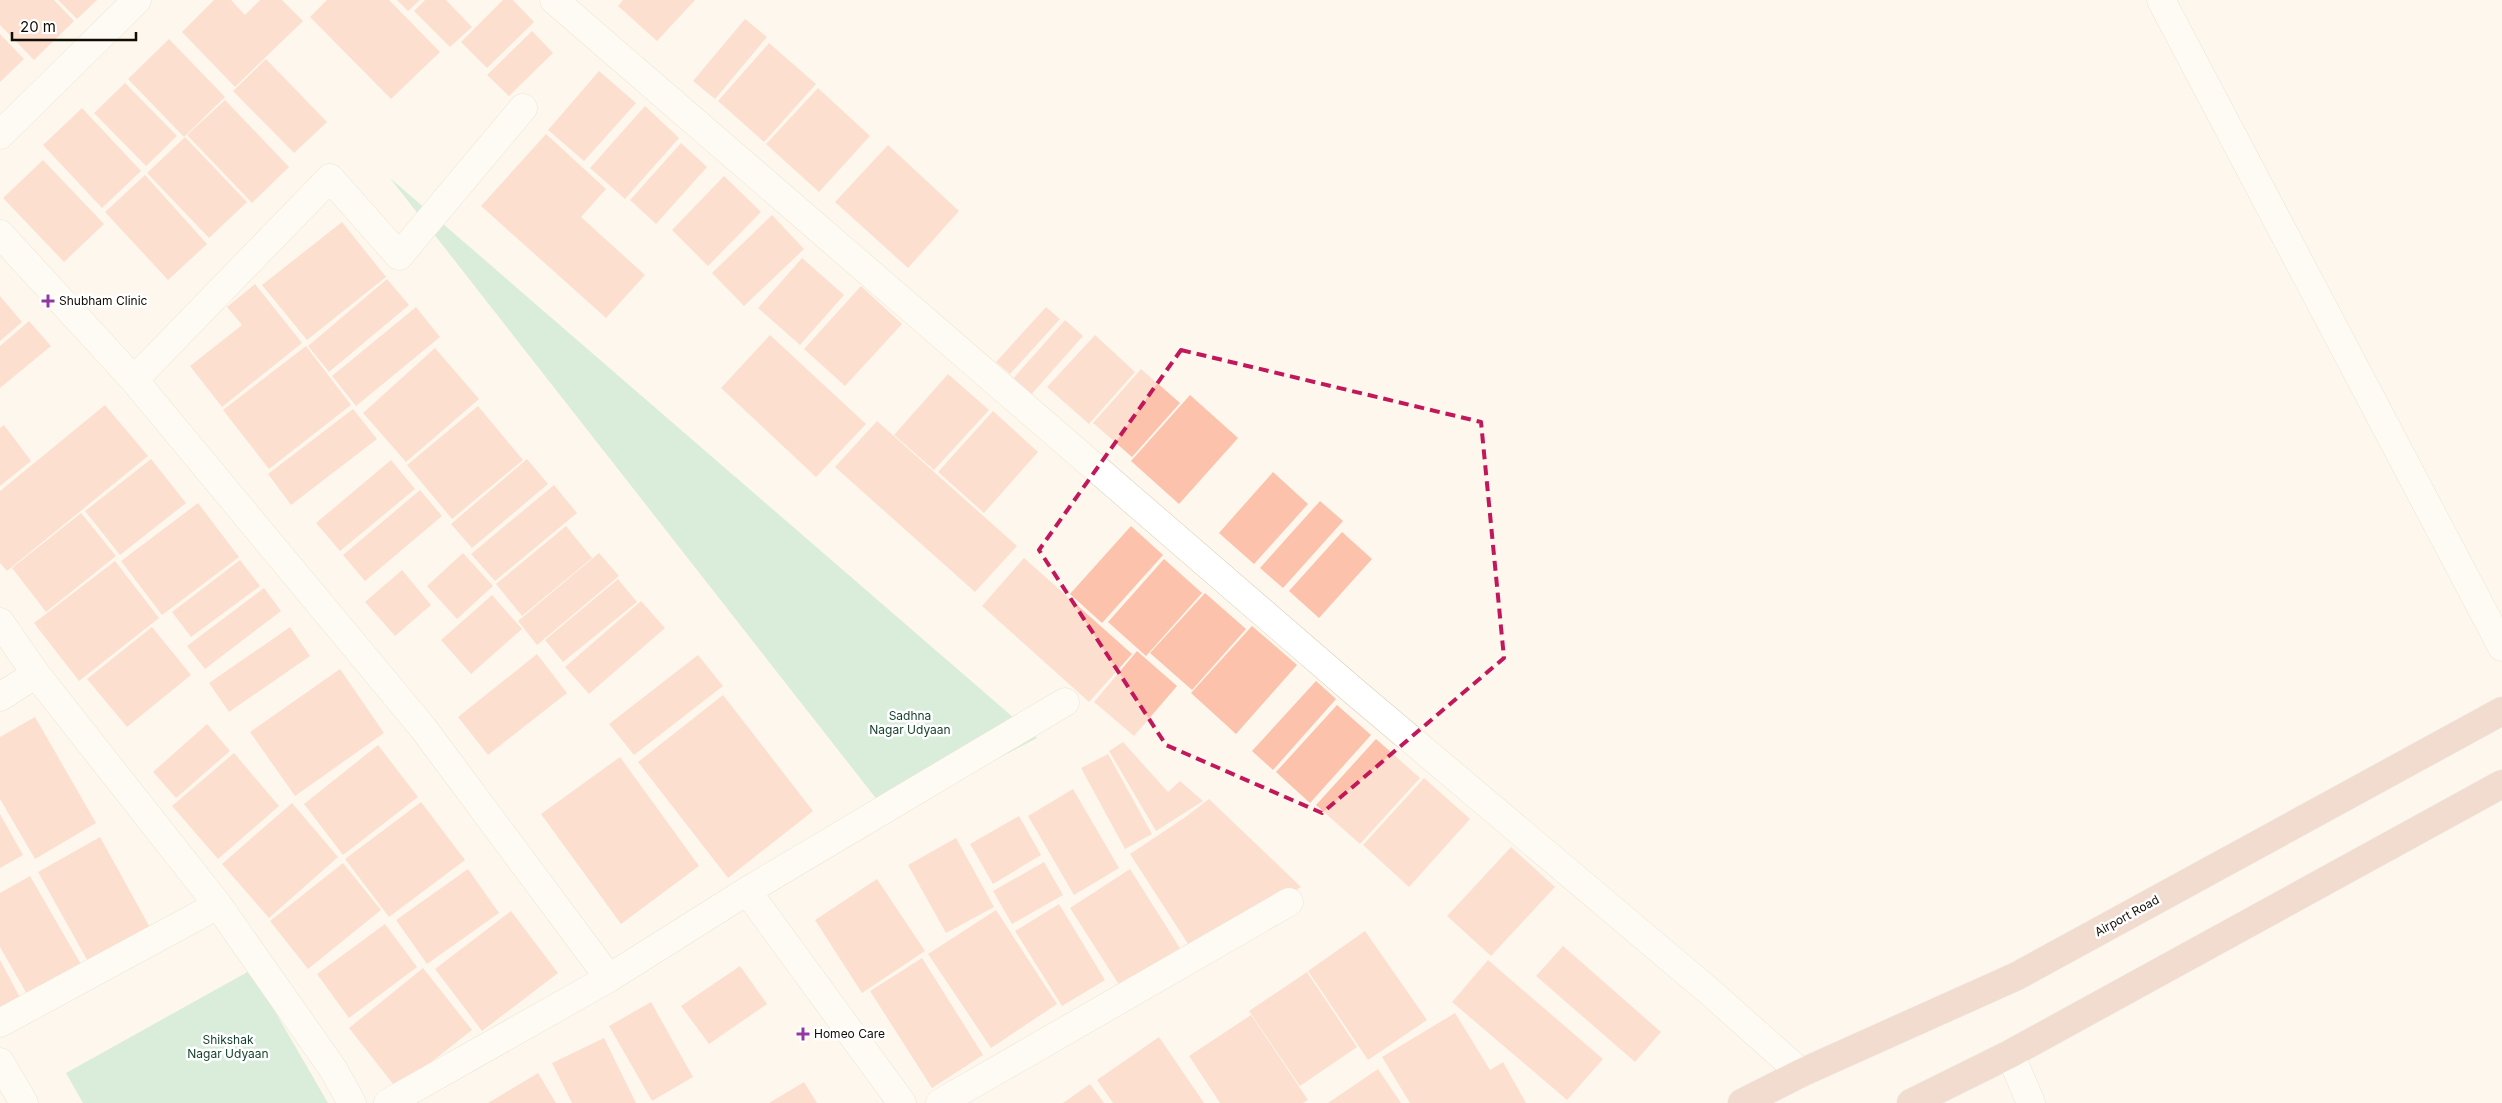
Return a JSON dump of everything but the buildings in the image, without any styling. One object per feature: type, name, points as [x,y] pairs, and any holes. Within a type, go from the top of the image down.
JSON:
[{"type":"main road","name":"Airport Road","points":[[1742,1103],[1801,1073],[2016,976],[2502,711]]},
{"type":"main road","points":[[1911,1103],[2010,1054],[2502,784]]},
{"type":"street","points":[[0,135],[137,0]]},
{"type":"street","points":[[554,0],[1356,693],[1703,986],[1801,1073]]},
{"type":"street","points":[[2161,0],[2502,647]]},
{"type":"street","points":[[134,380],[330,178],[399,256],[523,108]]},
{"type":"street","points":[[0,234],[134,380],[423,728],[609,978]]},
{"type":"street","points":[[0,622],[36,674],[218,905],[333,1069],[352,1103]]},
{"type":"street","points":[[0,697],[36,674]]},
{"type":"street","points":[[388,1103],[609,978],[747,891],[1066,702]]},
{"type":"street","points":[[747,891],[902,1103]]},
{"type":"street","points":[[940,1103],[1289,902]]},
{"type":"street","points":[[0,1023],[218,905]]},
{"type":"street","points":[[2010,1054],[2031,1103]]},
{"type":"street","points":[[0,1062],[24,1103]]},
{"type":"highlighted area","points":[[1181,350],[1481,422],[1504,658],[1322,813],[1166,745],[1039,550]]},
{"type":"green space","name":"Sadhna Nagar Udyaan","points":[[390,178],[1037,738],[889,815]]},
{"type":"green space","name":"Shikshak Nagar Udyaan","points":[[251,970],[328,1103],[83,1103],[66,1073]]},
{"type":"place","name":"Shubham Clinic","points":[[48,301]]},
{"type":"place","name":"Homeo Care","points":[[803,1034]]}]
